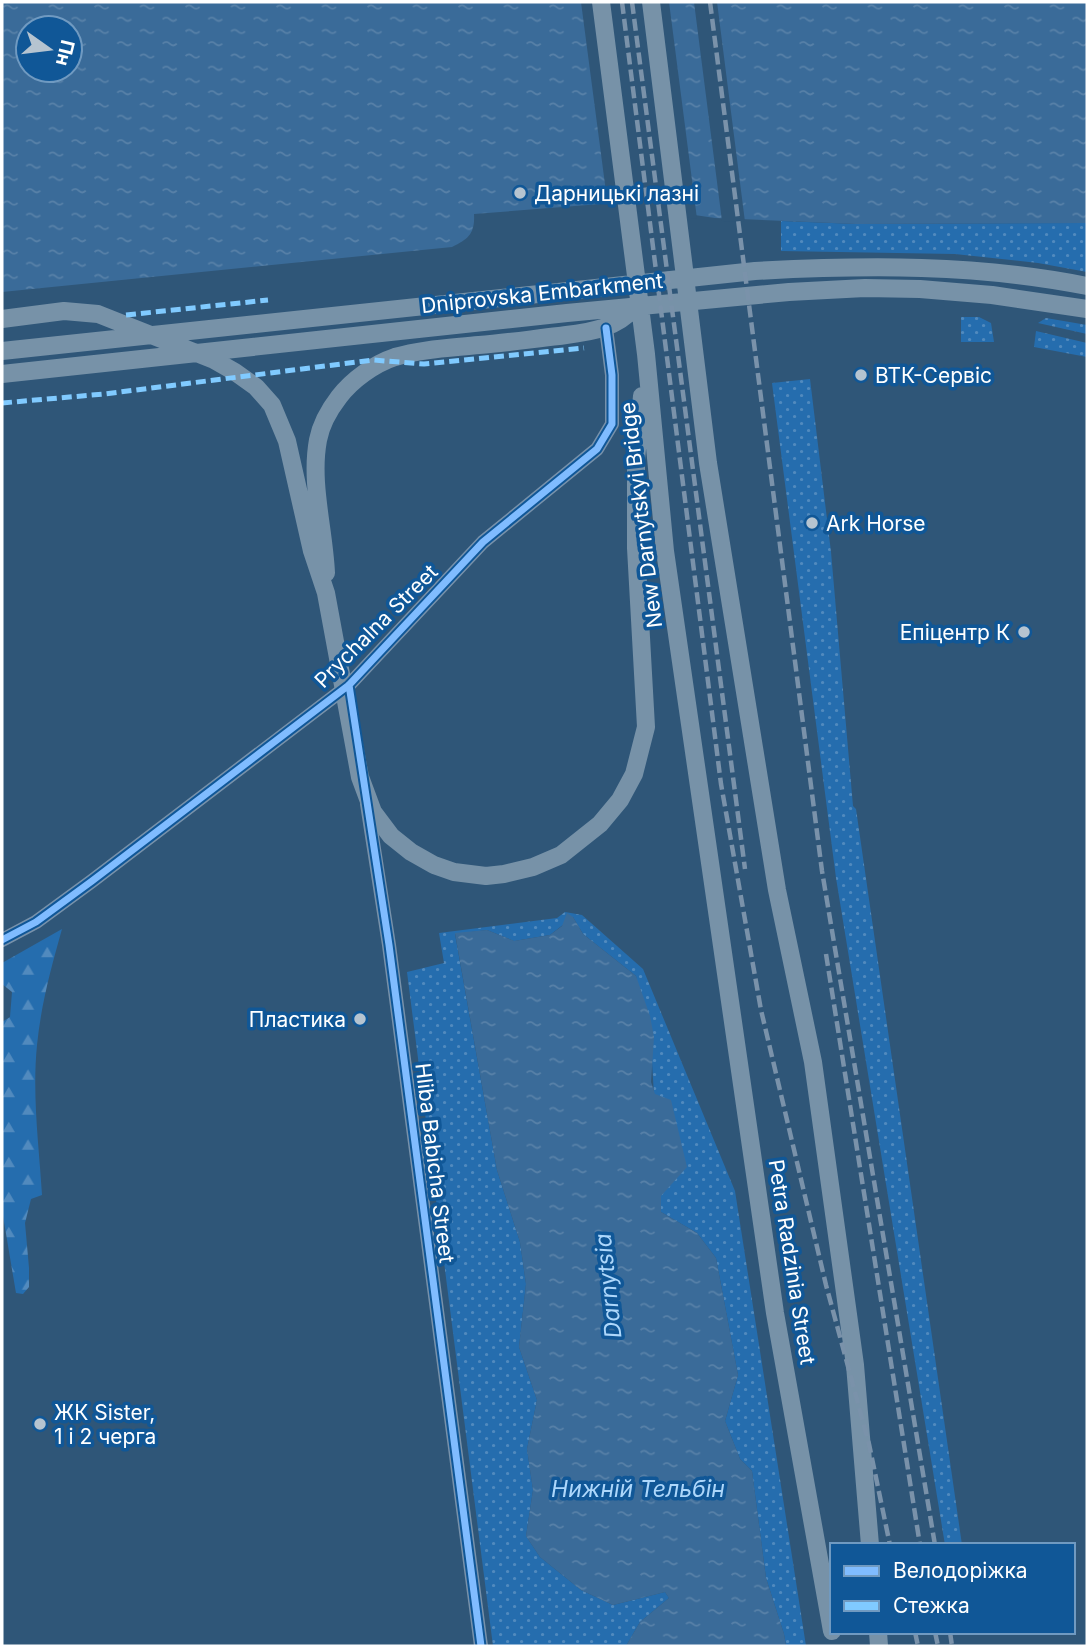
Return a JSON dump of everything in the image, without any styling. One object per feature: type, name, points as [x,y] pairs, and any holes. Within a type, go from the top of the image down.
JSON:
[{"type":"main road","name":"New Darnytskyi Bridge","points":[[601,2],[646,354],[665,551],[715,898]]},
{"type":"main road","points":[[651,2],[708,463],[777,890],[813,1062],[855,1365],[870,1543]]},
{"type":"main road","name":"Dniprovska Embarkment","points":[[2,351],[755,271],[880,266],[954,268],[1019,274],[1087,286]]},
{"type":"main road","name":"Dniprovska Embarkment","points":[[2,374],[789,292],[865,288],[992,295],[1087,309]]},
{"type":"main road","points":[[326,593],[324,542],[314,464],[318,436],[328,412],[344,391],[365,372],[393,358],[606,328],[629,314],[636,306]]},
{"type":"main road","points":[[2,320],[64,311],[98,314],[214,360],[256,387],[272,405],[281,423],[312,551],[326,593],[360,777],[373,812],[391,836],[411,852],[454,873],[486,876],[533,867],[561,855],[584,838],[620,800],[634,774],[646,727],[636,548],[636,460],[646,354]]},
{"type":"main road","name":"Petra Radzinia Street","points":[[715,898],[775,1313],[830,1621]]},
{"type":"street","name":"Prychalna Street","points":[[2,940],[36,922],[70,898],[349,685],[483,542],[597,449],[612,424],[612,375],[606,328]]},
{"type":"street","name":"Hliba Babicha Street","points":[[349,685],[388,945],[481,1646]]},
{"type":"green space","points":[[781,221],[856,224],[1087,223],[1087,272],[1038,263],[955,254],[781,251]]},
{"type":"green space","points":[[961,317],[979,317],[991,323],[994,342],[961,342]]},
{"type":"green space","points":[[1046,318],[1087,325],[1087,334],[1038,323]]},
{"type":"green space","points":[[1036,331],[1087,343],[1087,357],[1034,347]]},
{"type":"green space","points":[[810,379],[831,552],[853,806],[856,809],[962,1543],[945,1543],[836,878],[772,383]]},
{"type":"green space","points":[[565,912],[582,915],[643,969],[735,1191],[806,1646],[786,1646],[766,1578],[752,1471],[740,1459],[725,1421],[738,1375],[716,1258],[697,1233],[661,1212],[652,1062],[636,976],[583,934],[573,917],[550,935],[514,941],[487,930],[455,934],[497,1170],[520,1242],[526,1284],[519,1347],[537,1400],[527,1449],[533,1490],[526,1536],[540,1557],[581,1590],[613,1605],[665,1592],[669,1598],[640,1622],[626,1646],[493,1646],[407,972],[444,963],[439,933],[557,918]]},
{"type":"green space","points":[[62,929],[50,972],[37,1045],[36,1102],[42,1195],[31,1199],[25,1223],[29,1287],[23,1294],[16,1293],[2,1210],[2,1022],[10,1017],[12,992],[2,984],[2,963]]},
{"type":"water","points":[[2,2],[1087,2],[1087,223],[856,224],[715,218],[613,203],[474,214],[470,235],[452,247],[2,292]]},
{"type":"water","name":"Нижній Тельбін","points":[[567,913],[573,917],[583,934],[636,976],[650,1016],[654,1037],[651,1082],[655,1094],[671,1100],[687,1167],[661,1196],[661,1212],[697,1233],[716,1258],[738,1375],[725,1421],[740,1459],[752,1471],[766,1578],[786,1646],[626,1646],[640,1622],[669,1598],[665,1592],[613,1605],[581,1590],[540,1557],[526,1536],[533,1490],[527,1449],[537,1400],[519,1347],[526,1284],[520,1242],[497,1170],[455,933],[487,930],[514,941],[550,935],[562,926]]},
{"type":"pier","points":[[581,2],[669,2],[697,219],[608,207]]},
{"type":"pier","points":[[694,2],[717,2],[745,222],[722,221]]},
{"type":"railway","points":[[622,2],[721,784],[761,1010],[826,1285],[869,1444],[890,1543]]},
{"type":"railway","points":[[632,2],[745,869]]},
{"type":"railway","points":[[710,2],[822,871],[935,1543]]},
{"type":"railway","points":[[826,954],[920,1543]]},
{"type":"railway","points":[[915,1634],[918,1646]]},
{"type":"railway","points":[[935,1634],[938,1646]]},
{"type":"railway","points":[[950,1634],[952,1646]]},
{"type":"marked path","points":[[126,315],[268,300]]},
{"type":"marked path","points":[[2,403],[104,394],[373,360],[424,364],[584,348]]},
{"type":"cycle path","points":[[2,940],[36,922],[92,881],[349,685],[483,542],[597,449],[612,424],[612,375],[606,328]]},
{"type":"cycle path","points":[[349,685],[389,945],[481,1646]]},
{"type":"place","name":"Дарницькі лазні","points":[[520,193]]},
{"type":"place","name":"ВТК-Сервіс","points":[[861,375]]},
{"type":"place","name":"Ark Horse","points":[[812,523]]},
{"type":"place","name":"Епіцентр К","points":[[1024,632]]},
{"type":"place","name":"Пластика","points":[[360,1019]]},
{"type":"place","name":"ЖК Sister, 1 і 2 черга","points":[[40,1424]]},
{"type":"water label","name":"Darnytsia","points":[[608,1286]]}]
